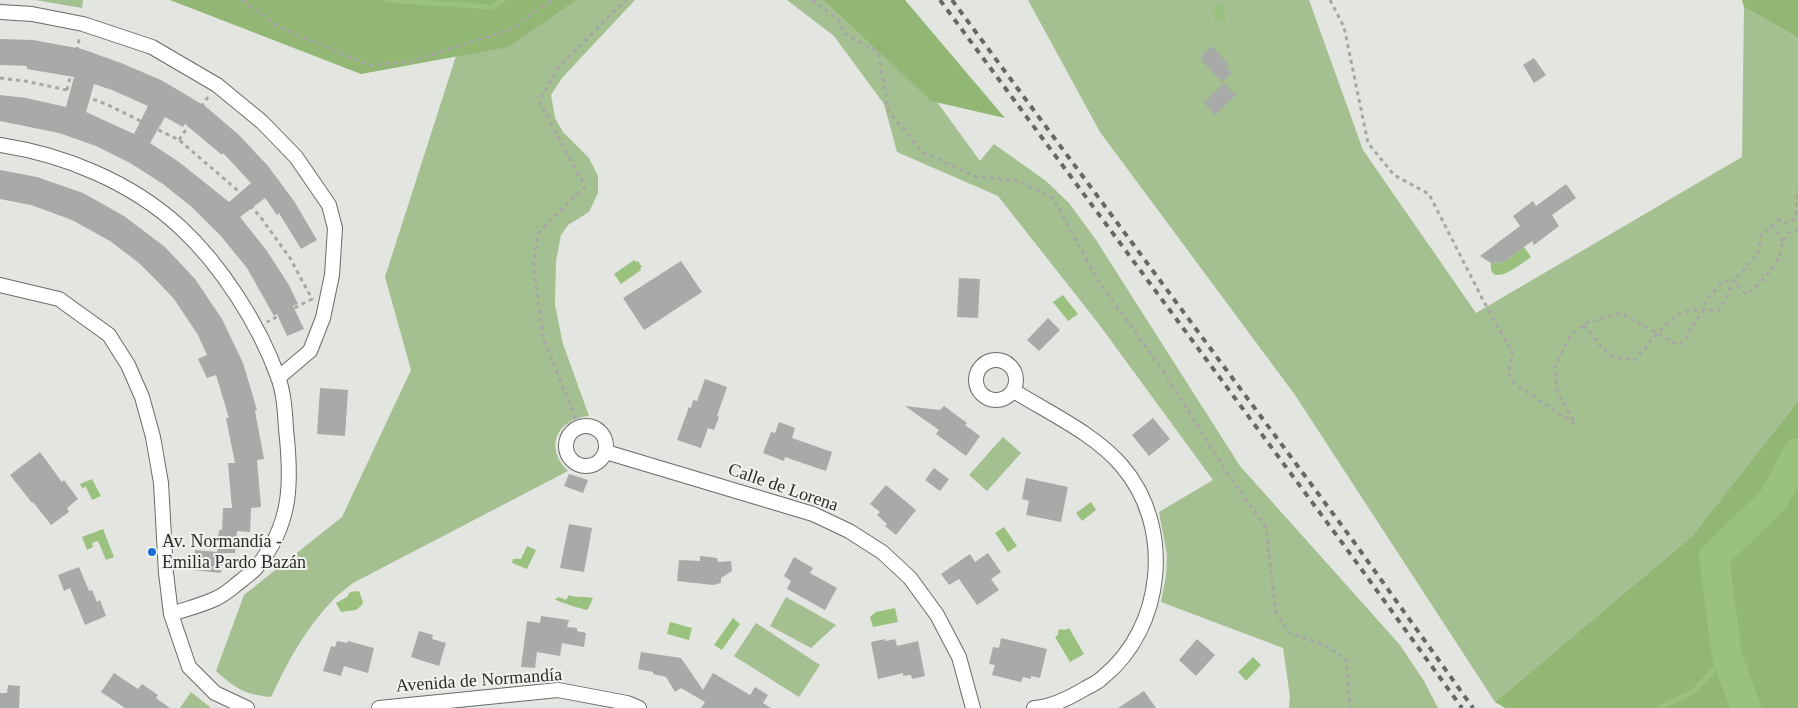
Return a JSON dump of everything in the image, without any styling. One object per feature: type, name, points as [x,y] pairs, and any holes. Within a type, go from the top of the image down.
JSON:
[{"type":"street","points":[[0,12],[32,14],[83,24],[152,47],[217,85],[262,122],[296,157],[329,205],[335,228],[332,275],[323,318],[310,351],[278,378]]},
{"type":"street","points":[[0,146],[29,150],[83,167],[131,190],[179,226],[218,268],[255,328],[278,378],[284,407],[290,466],[288,502],[276,540],[255,570],[218,598],[171,614]]},
{"type":"street","points":[[0,285],[59,299],[109,335],[128,365],[142,397],[153,437],[160,483],[166,573],[171,614],[189,667],[215,693],[247,708]]},
{"type":"street","points":[[1014,391],[1095,441],[1123,466],[1142,496],[1153,529],[1156,562],[1151,601],[1140,629],[1125,654],[1103,678],[1071,698],[1034,708]]},
{"type":"street","points":[[579,426],[592,426],[603,434],[606,439],[606,452],[597,463],[591,466],[584,466],[567,455],[566,441],[568,434],[579,426]]},
{"type":"street","name":"Calle de Lorena","points":[[606,452],[813,514],[849,531],[882,552],[910,578],[937,615],[959,657],[973,708]]},
{"type":"street","name":"Avenida de Normandía","points":[[379,708],[558,690],[628,703],[639,708]]},
{"type":"path","points":[[242,0],[279,27],[369,65],[410,62],[511,29],[552,0]]},
{"type":"path","points":[[579,426],[544,341],[533,264],[540,232],[585,187],[539,101],[557,68],[625,0]]},
{"type":"path","points":[[812,0],[838,19],[845,34],[878,52],[889,112],[924,152],[974,176],[1018,181],[1053,198],[1099,282],[1162,368],[1226,471],[1266,528],[1276,613],[1290,633],[1327,646],[1346,660],[1350,708]]},
{"type":"path","points":[[1330,0],[1344,27],[1368,143],[1394,174],[1429,194],[1483,300],[1513,352],[1508,372],[1515,384],[1575,424],[1557,391],[1555,366],[1570,336],[1584,325],[1620,314],[1678,345],[1685,342],[1704,310],[1704,301],[1724,281],[1734,280]]},
{"type":"path","points":[[67,90],[83,24]]},
{"type":"path","points":[[0,78],[67,90],[106,104],[179,140],[236,189],[262,219],[290,258],[312,299],[255,328]]},
{"type":"path","points":[[179,140],[217,85]]},
{"type":"path","points":[[1584,325],[1603,349],[1616,358],[1635,360],[1656,334],[1680,314],[1692,310],[1718,310],[1726,299],[1734,280],[1758,254],[1761,234],[1770,225],[1779,220],[1786,223],[1796,218],[1798,188]]},
{"type":"path","points":[[1734,280],[1740,289],[1747,294],[1771,272],[1783,247],[1778,233],[1770,225]]},
{"type":"path","points":[[1782,241],[1788,233],[1798,230]]},
{"type":"shaded area","points":[[35,0],[83,0],[82,8]]},
{"type":"shaded area","points":[[170,0],[576,0],[508,47],[361,74]]},
{"type":"shaded area","points":[[474,0],[635,0],[562,78],[551,95],[555,118],[563,132],[589,158],[598,176],[598,193],[589,212],[568,225],[561,235],[556,261],[555,305],[563,344],[589,416],[578,418],[568,423],[557,436],[555,444],[557,453],[568,471],[353,583],[334,598],[313,623],[290,659],[271,697],[247,692],[229,682],[216,671],[244,595],[342,517],[411,370],[385,277]]},
{"type":"shaded area","points":[[787,0],[832,0],[908,62],[980,161],[994,144],[1046,181],[1069,203],[1096,240],[1240,466],[1400,645],[1424,681],[1438,708],[1289,708],[1290,697],[1283,648],[1161,602],[1166,576],[1167,555],[1159,512],[1213,480],[1098,323],[998,196],[897,152],[884,104],[834,36]]},
{"type":"shaded area","points":[[824,0],[905,0],[1005,118],[931,101]]},
{"type":"shaded area","points":[[1028,0],[1309,0],[1363,150],[1476,313],[1742,157],[1744,7],[1798,38],[1798,401],[1692,536],[1495,702],[1295,395],[1100,132]]},
{"type":"shaded area","points":[[1742,0],[1798,0],[1798,38],[1744,7]]},
{"type":"shaded area","points":[[1222,4],[1226,21],[1216,22],[1213,6]]},
{"type":"shaded area","points":[[1524,247],[1531,257],[1507,272],[1495,275],[1492,271],[1491,263],[1504,262]]},
{"type":"shaded area","points":[[634,260],[638,261],[642,267],[640,268],[641,270],[621,284],[614,274]]},
{"type":"shaded area","points":[[1063,295],[1078,314],[1068,321],[1053,302]]},
{"type":"shaded area","points":[[1798,401],[1798,708],[1505,708],[1495,702],[1692,536]]},
{"type":"shaded area","points":[[1003,437],[1021,453],[987,491],[969,475]]},
{"type":"shaded area","points":[[92,479],[101,496],[92,500],[86,487],[82,488],[80,484]]},
{"type":"shaded area","points":[[1091,502],[1096,510],[1082,521],[1076,513]]},
{"type":"shaded area","points":[[1004,527],[1017,546],[1008,552],[995,533]]},
{"type":"shaded area","points":[[103,529],[114,557],[106,560],[98,541],[92,543],[93,547],[87,550],[82,537]]},
{"type":"shaded area","points":[[527,546],[536,550],[527,569],[512,563],[513,559],[521,559]]},
{"type":"shaded area","points":[[359,591],[363,602],[362,605],[356,610],[341,612],[336,603],[347,597],[350,592]]},
{"type":"shaded area","points":[[569,595],[593,598],[586,610],[555,599],[559,597],[566,600]]},
{"type":"shaded area","points":[[786,597],[836,625],[811,648],[770,626]]},
{"type":"shaded area","points":[[895,608],[898,622],[873,627],[870,617],[876,612]]},
{"type":"shaded area","points":[[733,618],[740,624],[722,650],[714,645]]},
{"type":"shaded area","points":[[670,622],[692,628],[689,640],[667,634]]},
{"type":"shaded area","points":[[756,623],[820,665],[799,697],[734,656]]},
{"type":"shaded area","points":[[1069,628],[1084,654],[1070,662],[1055,637],[1060,629],[1065,630]]},
{"type":"shaded area","points":[[1253,657],[1261,665],[1246,681],[1238,672]]},
{"type":"shaded area","points":[[191,692],[211,708],[180,708]]},
{"type":"building","points":[[0,39],[33,40],[82,49],[161,80],[205,106],[239,135],[268,166],[294,201],[317,240],[301,249],[279,213],[277,215],[265,198],[240,217],[267,251],[289,285],[298,304],[293,306],[304,329],[287,336],[277,314],[274,316],[247,268],[220,235],[193,208],[163,184],[130,163],[96,146],[59,133],[0,121],[0,95],[26,98],[66,107],[74,77],[27,69],[27,66],[0,65]],"holes":[[[94,84],[148,106],[134,134],[86,112]],[[165,117],[183,127],[185,124],[222,155],[223,153],[251,183],[229,202],[179,162],[150,143]]]},
{"type":"building","points":[[1212,46],[1229,65],[1227,67],[1232,73],[1222,82],[1202,61],[1202,55]]},
{"type":"building","points":[[1534,58],[1546,75],[1534,83],[1523,65]]},
{"type":"building","points":[[1224,83],[1236,95],[1215,115],[1204,103]]},
{"type":"building","points":[[0,170],[37,177],[83,193],[124,216],[165,247],[195,279],[222,319],[243,363],[257,410],[255,411],[264,459],[257,460],[261,507],[251,508],[250,532],[237,531],[235,553],[223,553],[221,573],[193,570],[195,550],[217,552],[219,530],[222,530],[223,508],[232,508],[228,463],[235,463],[226,418],[229,418],[216,375],[207,378],[198,359],[207,355],[198,335],[174,299],[139,263],[110,241],[72,220],[31,205],[0,199]]},
{"type":"building","points":[[1566,184],[1576,198],[1552,215],[1559,226],[1534,245],[1532,241],[1504,262],[1491,263],[1480,256],[1520,226],[1513,216],[1533,201],[1536,206]]},
{"type":"building","points":[[681,261],[702,292],[644,330],[623,298]]},
{"type":"building","points":[[959,278],[980,279],[978,318],[957,317]]},
{"type":"building","points":[[1048,318],[1060,330],[1039,351],[1027,340]]},
{"type":"building","points":[[705,379],[727,387],[714,430],[708,428],[701,448],[677,440],[689,407],[691,408],[693,400],[697,401]]},
{"type":"building","points":[[320,388],[348,390],[345,436],[317,434]]},
{"type":"building","points":[[905,406],[940,410],[944,406],[967,423],[965,425],[980,436],[966,456],[936,434],[939,430]]},
{"type":"building","points":[[1153,418],[1170,439],[1149,456],[1132,435]]},
{"type":"building","points":[[779,422],[795,428],[792,438],[832,452],[826,471],[785,457],[784,461],[763,453],[771,432],[775,433]]},
{"type":"building","points":[[40,452],[62,482],[64,480],[78,499],[67,508],[69,512],[51,525],[10,475]]},
{"type":"building","points":[[934,468],[949,479],[940,491],[925,480]]},
{"type":"building","points":[[569,474],[588,480],[583,493],[564,486]]},
{"type":"building","points":[[1026,478],[1068,487],[1061,522],[1026,515],[1029,501],[1022,499]]},
{"type":"building","points":[[886,485],[916,510],[896,535],[885,526],[887,524],[877,515],[880,512],[870,504]]},
{"type":"building","points":[[569,524],[592,528],[584,572],[560,568]]},
{"type":"building","points":[[988,553],[1001,572],[991,579],[999,590],[977,605],[959,579],[949,585],[941,574],[970,554],[975,562]]},
{"type":"building","points":[[700,556],[717,558],[718,562],[731,561],[732,571],[721,578],[721,583],[713,585],[677,581],[679,560],[700,561]]},
{"type":"building","points":[[794,557],[813,568],[810,573],[837,588],[825,610],[787,589],[791,581],[784,576]]},
{"type":"building","points":[[79,567],[89,591],[92,590],[97,602],[100,600],[106,616],[85,625],[70,588],[64,591],[58,575]]},
{"type":"building","points":[[541,616],[569,620],[567,627],[577,628],[577,631],[586,633],[584,647],[562,643],[560,656],[537,652],[535,668],[521,667],[527,621],[540,623]]},
{"type":"building","points":[[419,631],[433,635],[432,639],[446,643],[439,666],[411,657]]},
{"type":"building","points":[[1001,638],[1047,649],[1040,678],[1031,676],[1031,679],[1023,677],[1021,682],[992,675],[995,665],[989,664],[993,647],[999,648]]},
{"type":"building","points":[[885,639],[885,641],[895,639],[897,646],[918,641],[925,676],[912,679],[911,675],[903,676],[903,673],[878,679],[871,642]]},
{"type":"building","points":[[1197,639],[1215,655],[1196,676],[1179,660]]},
{"type":"building","points":[[337,641],[347,643],[348,641],[374,648],[368,673],[344,666],[341,676],[323,671],[331,646],[335,647]]},
{"type":"building","points":[[641,652],[681,658],[703,690],[713,673],[750,695],[755,687],[768,695],[763,703],[771,708],[701,708],[705,702],[681,688],[675,692],[666,677],[638,669]]},
{"type":"building","points":[[114,673],[138,689],[142,684],[158,695],[156,698],[170,708],[125,708],[101,692]]},
{"type":"building","points":[[8,685],[20,686],[19,708],[0,708],[0,693],[7,693]]},
{"type":"building","points":[[1144,691],[1156,708],[1118,708]]},
{"type":"waterway","points":[[387,0],[492,7],[503,0]]},
{"type":"waterway","points":[[1746,708],[1727,656],[1714,557],[1774,499],[1798,453]]},
{"type":"waterway","points":[[1659,708],[1693,692],[1727,656]]},
{"type":"railway","points":[[940,0],[1346,548],[1462,708]]},
{"type":"railway","points":[[952,0],[1354,542],[1473,708]]},
{"type":"place","name":"Av. Normandía - Emilia Pardo Bazán","points":[[152,552]]}]
